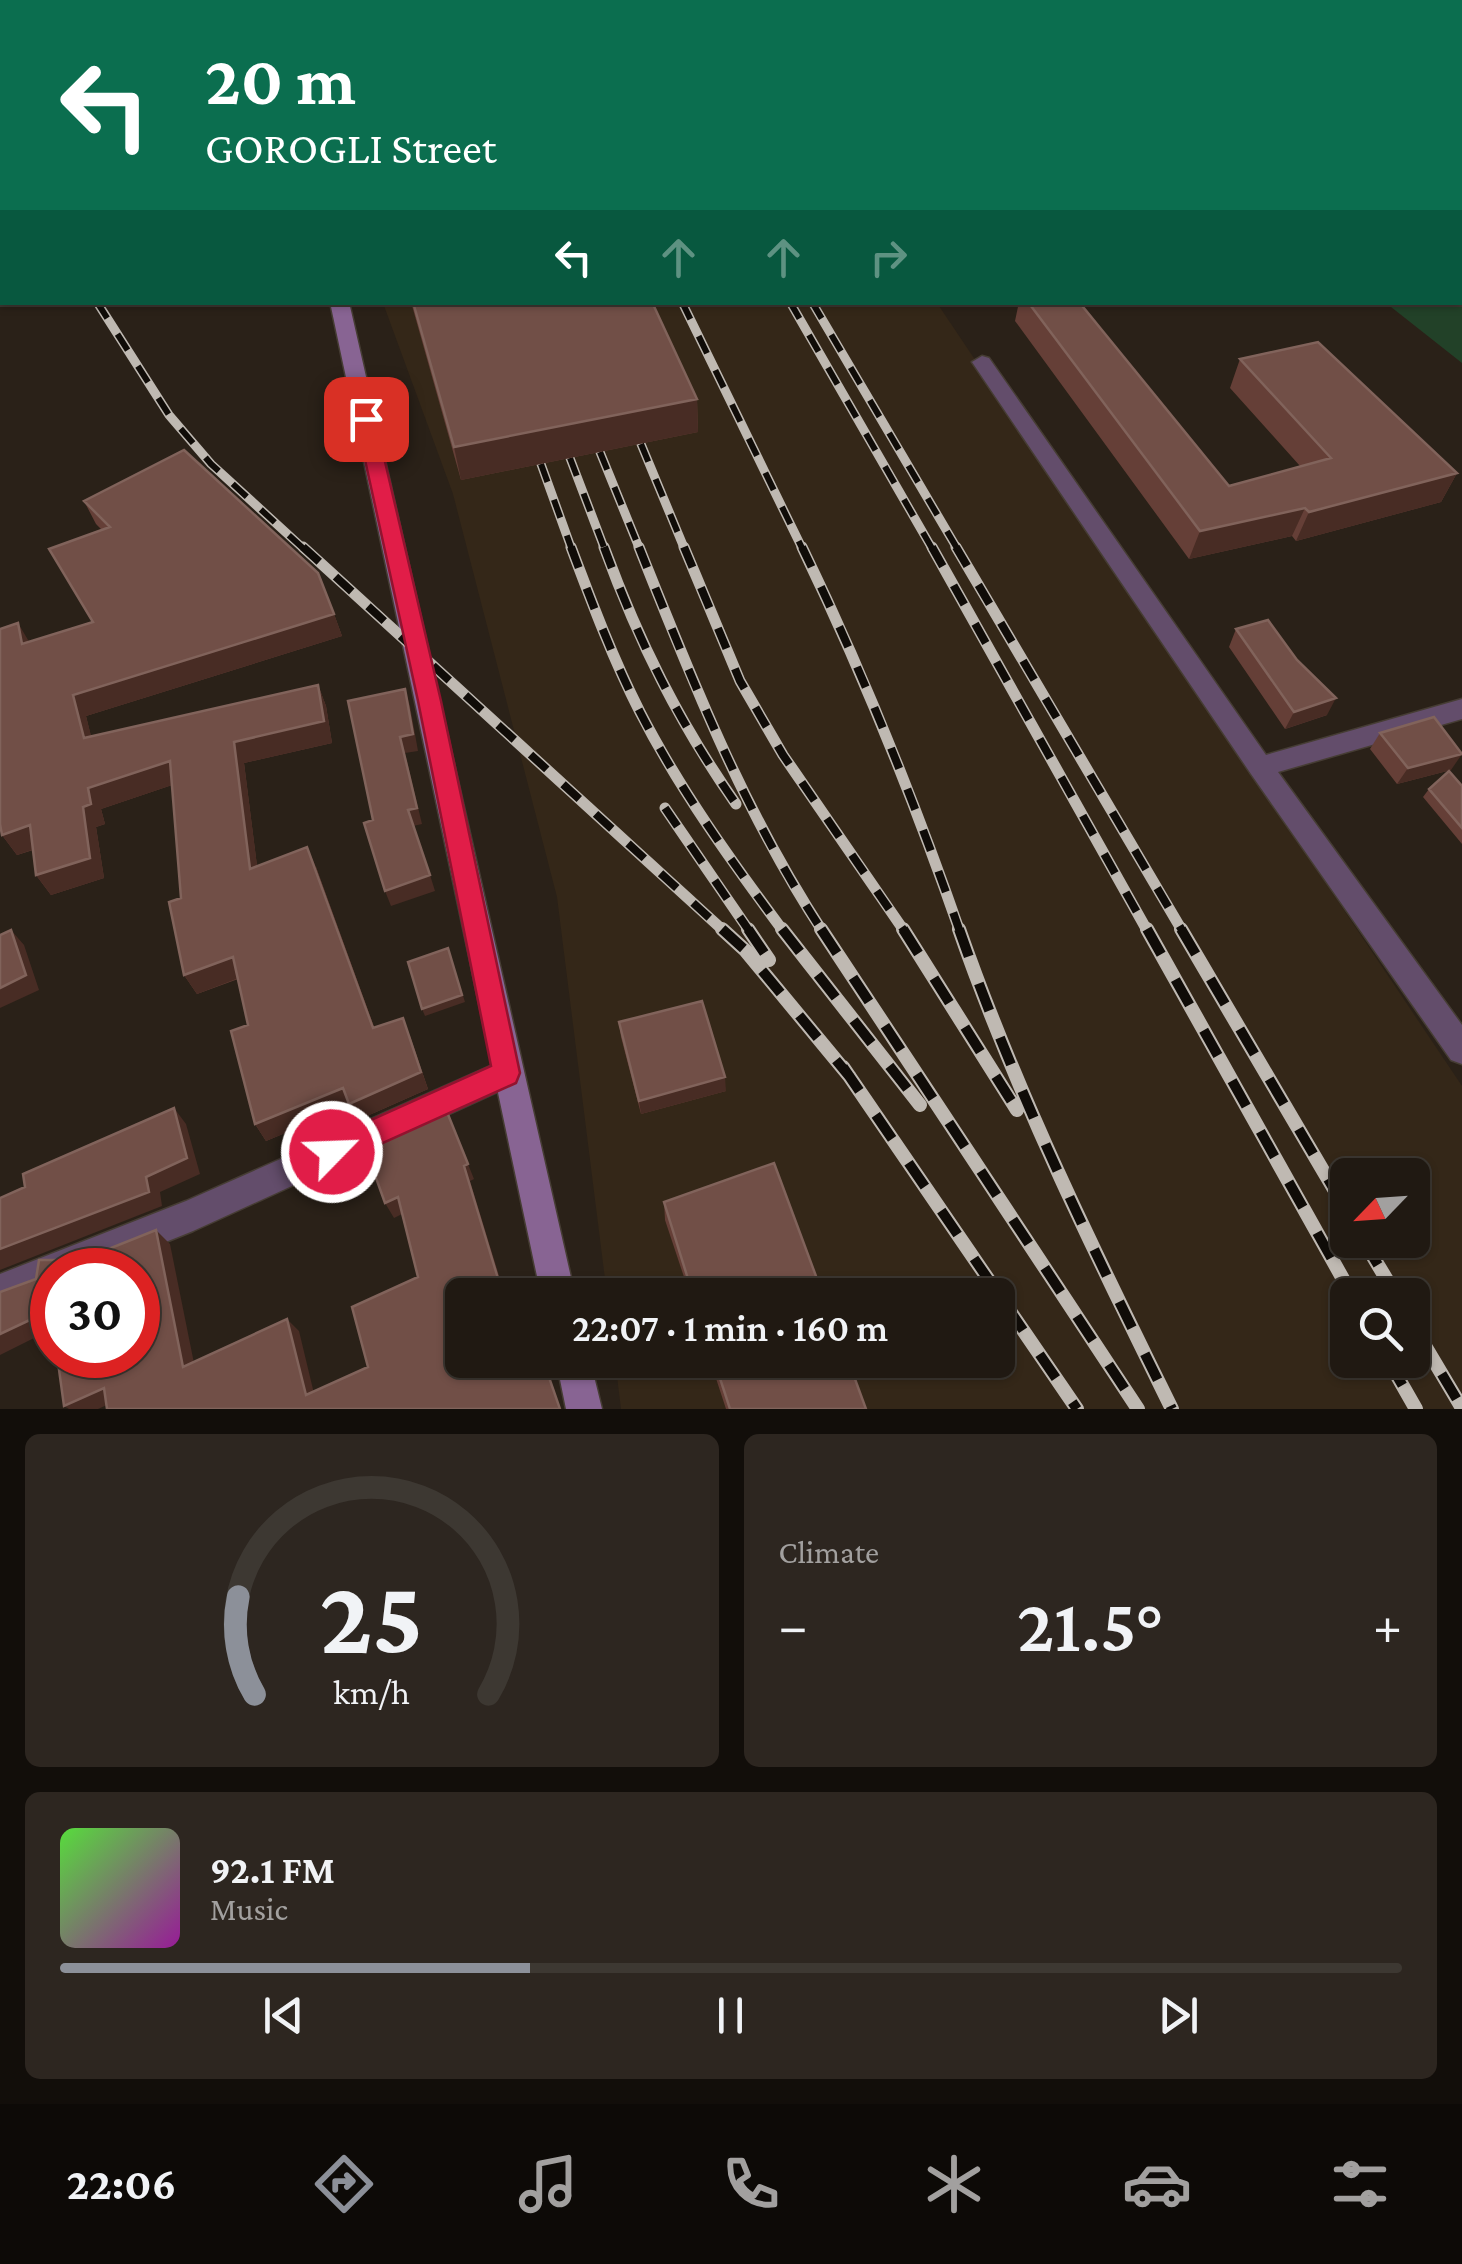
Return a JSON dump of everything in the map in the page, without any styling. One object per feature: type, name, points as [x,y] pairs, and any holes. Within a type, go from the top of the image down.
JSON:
[{"type":"main road","points":[[340,305],[430,701],[506,1073],[554,1278]]},
{"type":"main road","points":[[577,1378],[584,1409]]},
{"type":"street","points":[[982,362],[1260,766],[1462,1050]]},
{"type":"street","points":[[1260,766],[1462,710]]},
{"type":"street","points":[[109,1248],[192,1215],[506,1073]]},
{"type":"street","points":[[0,1292],[30,1280]]},
{"type":"shaded area","points":[[384,305],[938,305],[1462,1086],[1462,1409],[621,1409],[617,1378],[1015,1378],[1015,1278],[605,1278],[557,897],[453,494]]},
{"type":"green space","points":[[1389,305],[1462,305],[1462,363]]},
{"type":"building","points":[[414,305],[653,305],[697,399],[454,447]]},
{"type":"building","points":[[1030,305],[1081,305],[1229,486],[1331,458],[1240,359],[1318,342],[1457,473],[1309,512],[1305,508],[1200,531]]},
{"type":"building","points":[[184,450],[318,573],[334,614],[73,695],[84,738],[318,685],[324,721],[234,742],[250,869],[307,847],[373,1028],[403,1018],[421,1072],[349,1104],[343,1088],[255,1124],[231,1031],[248,1025],[233,957],[184,975],[169,902],[181,898],[170,761],[88,788],[91,804],[83,807],[90,858],[36,875],[30,825],[2,835],[0,824],[0,629],[18,623],[22,644],[93,622],[49,549],[110,527],[84,501]]},
{"type":"building","points":[[1268,620],[1297,660],[1336,698],[1294,712],[1236,629]]},
{"type":"building","points":[[405,689],[413,734],[400,737],[417,808],[408,810],[430,875],[385,891],[364,823],[373,820],[348,701]]},
{"type":"building","points":[[1434,717],[1462,754],[1408,768],[1380,733]]},
{"type":"building","points":[[1449,771],[1462,786],[1462,828],[1429,789]]},
{"type":"building","points":[[11,930],[26,975],[0,988],[0,935]]},
{"type":"building","points":[[448,948],[462,995],[422,1009],[408,962]]},
{"type":"building","points":[[702,1001],[725,1077],[639,1101],[619,1022]]},
{"type":"building","points":[[443,1102],[468,1164],[464,1166],[498,1278],[445,1278],[445,1378],[549,1378],[560,1409],[107,1409],[104,1388],[64,1406],[60,1378],[160,1378],[160,1250],[183,1367],[287,1319],[306,1395],[368,1367],[352,1307],[418,1277],[398,1197],[385,1203],[362,1139]]},
{"type":"building","points":[[174,1108],[187,1158],[146,1177],[149,1192],[0,1249],[0,1198],[25,1187],[23,1174]]},
{"type":"building","points":[[774,1163],[817,1278],[688,1278],[664,1202]]},
{"type":"building","points":[[156,1230],[160,1248],[111,1248]]},
{"type":"building","points":[[30,1281],[30,1320],[0,1334],[0,1292]]},
{"type":"building","points":[[720,1378],[855,1378],[866,1409],[730,1409]]},
{"type":"railway","points":[[99,305],[169,415],[211,464],[305,550]]},
{"type":"railway","points":[[683,305],[803,550]]},
{"type":"railway","points":[[792,305],[933,550]]},
{"type":"railway","points":[[814,305],[958,550]]},
{"type":"railway","points":[[641,444],[685,550]]},
{"type":"railway","points":[[600,452],[640,550]]},
{"type":"railway","points":[[570,458],[605,550]]},
{"type":"railway","points":[[541,464],[572,550]]},
{"type":"railway","points":[[303,547],[725,932]]},
{"type":"railway","points":[[571,547],[612,651],[656,741],[708,825],[784,932]]},
{"type":"railway","points":[[604,547],[661,680],[736,804]]},
{"type":"railway","points":[[639,547],[744,793],[823,932]]},
{"type":"railway","points":[[684,547],[740,681],[783,755],[904,930]]},
{"type":"railway","points":[[802,547],[887,737],[960,932]]},
{"type":"railway","points":[[932,547],[1148,932]]},
{"type":"railway","points":[[956,547],[1183,932]]},
{"type":"railway","points":[[665,808],[750,932]]},
{"type":"railway","points":[[722,929],[745,950],[849,1076]]},
{"type":"railway","points":[[748,929],[769,960]]},
{"type":"railway","points":[[782,929],[920,1105]]},
{"type":"railway","points":[[821,929],[1138,1409]]},
{"type":"railway","points":[[959,929],[1031,1112],[1172,1409]]},
{"type":"railway","points":[[1147,929],[1342,1278]]},
{"type":"railway","points":[[1181,929],[1330,1182]]},
{"type":"railway","points":[[904,930],[1017,1110]]},
{"type":"railway","points":[[843,1067],[849,1076]]},
{"type":"railway","points":[[849,1076],[1077,1409]]},
{"type":"railway","points":[[1374,1258],[1386,1278]]},
{"type":"railway","points":[[1430,1354],[1462,1408]]},
{"type":"railway","points":[[1398,1378],[1416,1409]]},
{"type":"route","points":[[332,1152],[506,1073],[430,701],[366,419]]}]
